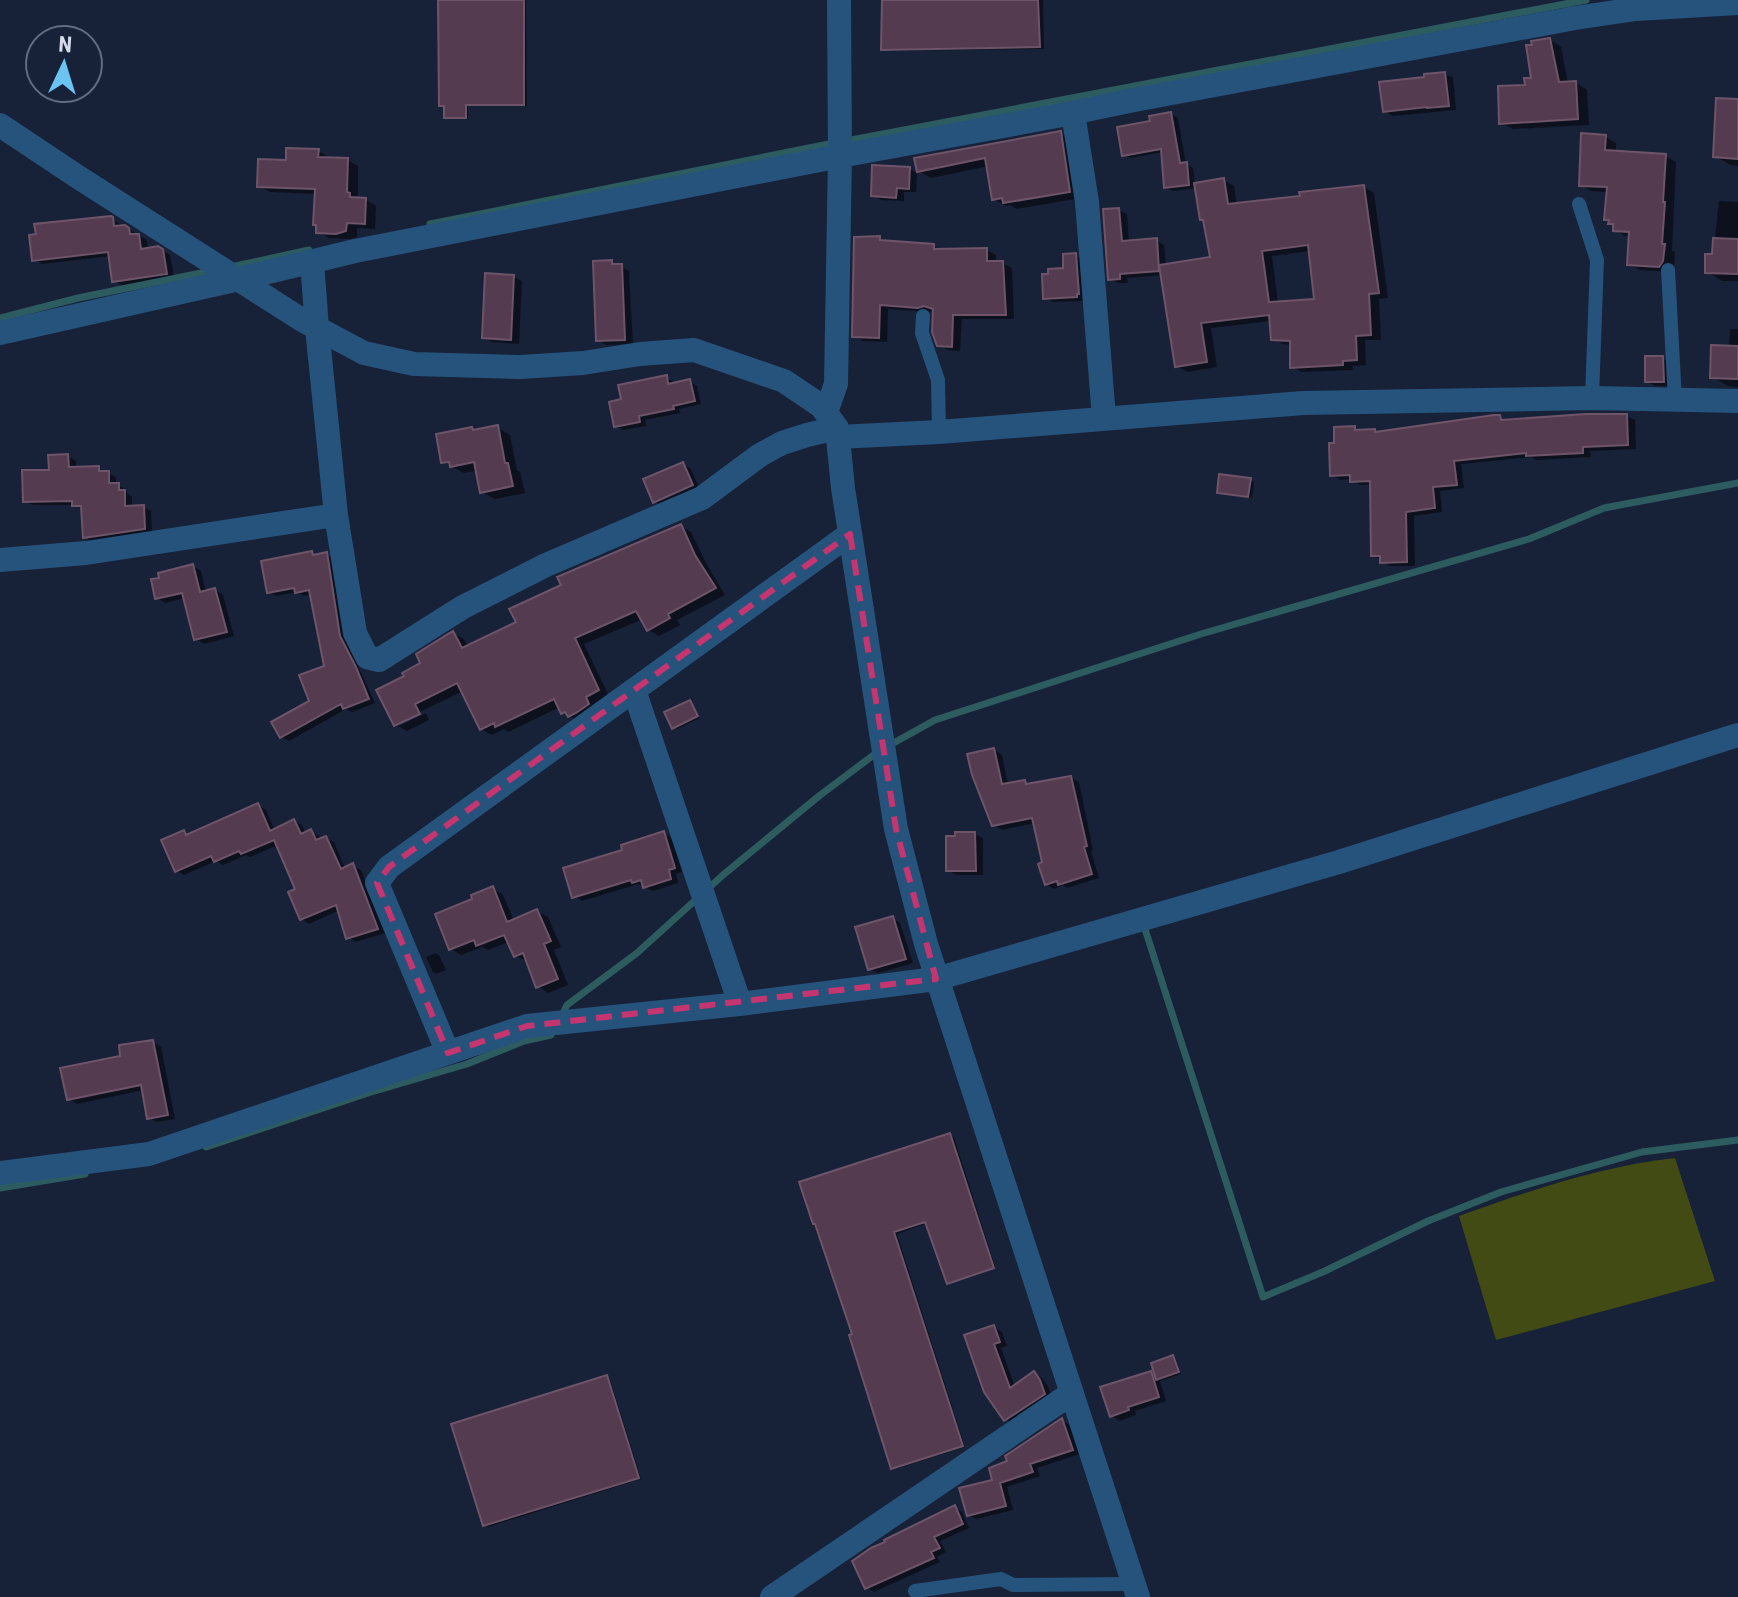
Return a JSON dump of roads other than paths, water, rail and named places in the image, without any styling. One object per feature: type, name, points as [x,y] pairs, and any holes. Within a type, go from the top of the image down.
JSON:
[{"type":"street","points":[[839,0],[840,156],[834,426],[896,829],[936,979],[1136,1591]]},
{"type":"street","points":[[0,333],[355,251],[1134,100],[1575,18],[1636,9],[1738,3]]},
{"type":"street","points":[[1073,113],[1087,202],[1104,418]]},
{"type":"street","points":[[0,125],[317,328],[364,353],[414,364],[521,367],[694,350],[784,381],[821,406],[834,426]]},
{"type":"street","points":[[312,262],[336,515],[355,633],[367,657],[379,660],[463,607],[546,565],[702,498],[760,455],[782,443],[834,426],[939,432],[1303,403],[1592,398],[1738,401]]},
{"type":"street","points":[[0,560],[86,553],[336,515]]},
{"type":"street","points":[[448,1053],[377,883],[389,867],[850,534]]},
{"type":"street","points":[[634,690],[740,1004]]},
{"type":"street","points":[[0,1173],[149,1154],[527,1026],[740,1004],[936,979],[1339,862],[1738,735]]},
{"type":"street","points":[[772,1597],[1072,1393]]},
{"type":"lane","points":[[1579,204],[1597,260],[1592,398]]},
{"type":"lane","points":[[1668,270],[1675,400]]},
{"type":"lane","points":[[923,316],[922,333],[938,380],[939,432]]},
{"type":"lane","points":[[915,1591],[1001,1579],[1013,1585],[1136,1591]]},
{"type":"waterway","points":[[846,141],[1586,0]]},
{"type":"waterway","points":[[430,224],[834,143]]},
{"type":"waterway","points":[[231,267],[309,250]]},
{"type":"waterway","points":[[0,318],[78,298],[211,271]]},
{"type":"waterway","points":[[561,1017],[567,1005],[637,953],[723,875],[819,796],[879,751],[935,720],[1201,634],[1529,539],[1604,508],[1738,483]]},
{"type":"waterway","points":[[1145,929],[1263,1297],[1428,1221],[1501,1192],[1642,1152],[1738,1140]]},
{"type":"waterway","points":[[206,1147],[467,1064],[524,1041],[551,1035],[553,1031]]},
{"type":"waterway","points":[[0,1188],[85,1174]]}]
